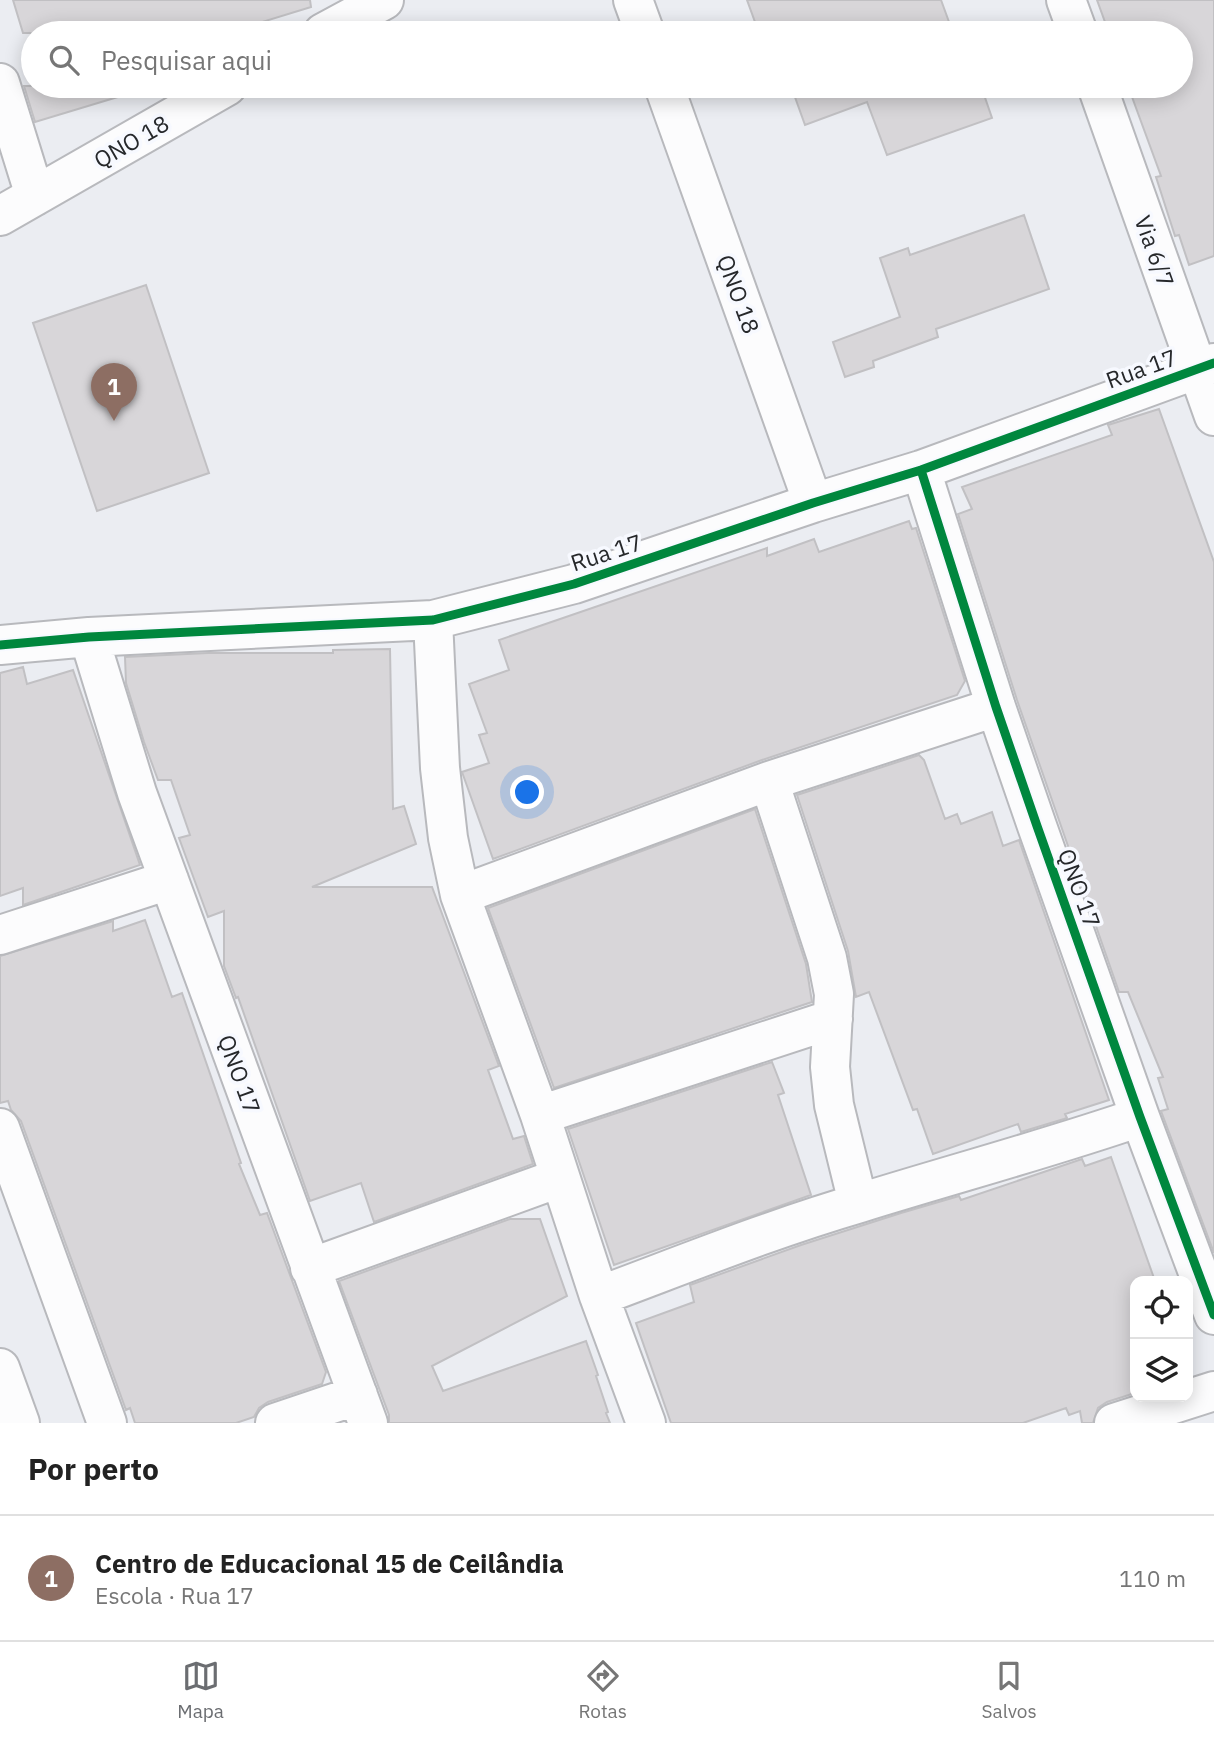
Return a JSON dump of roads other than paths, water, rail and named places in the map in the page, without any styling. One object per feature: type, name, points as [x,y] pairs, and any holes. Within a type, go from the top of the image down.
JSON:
[{"type":"street","points":[[345,21],[384,0]]},
{"type":"street","points":[[633,0],[641,21]]},
{"type":"street","points":[[1066,0],[1074,21]]},
{"type":"street","points":[[0,83],[35,196]]},
{"type":"street","name":"QNO 18","points":[[0,216],[206,98]]},
{"type":"street","name":"QNO 18","points":[[668,98],[813,503]]},
{"type":"street","name":"Via 6/7","points":[[1102,98],[1205,365],[1214,416]]},
{"type":"street","name":"Rua 17","points":[[0,645],[89,637],[433,620],[574,584],[813,503],[921,470],[1205,365]]},
{"type":"street","name":"QNO 17","points":[[921,470],[996,707],[1140,1117],[1214,1315]]},
{"type":"street","points":[[433,620],[440,768],[448,838],[460,895],[540,1115],[599,1296],[646,1423]]},
{"type":"street","name":"QNO 17","points":[[89,637],[115,727],[169,880],[363,1409],[275,1423]]},
{"type":"street","points":[[460,895],[769,781],[996,707]]},
{"type":"street","points":[[769,781],[827,958],[834,994],[830,1067],[834,1105],[858,1203]]},
{"type":"street","points":[[0,935],[169,880]]},
{"type":"street","points":[[540,1115],[833,1018]]},
{"type":"street","points":[[599,1296],[858,1203],[993,1165],[1140,1117]]},
{"type":"street","points":[[0,1128],[15,1216],[107,1423]]},
{"type":"street","points":[[310,1268],[559,1178]]},
{"type":"street","points":[[0,1368],[20,1423]]},
{"type":"street","points":[[1114,1423],[1214,1391]]},
{"type":"place","name":"Centro de Educacional 15 de Ceilândia","points":[[114,421]]}]
